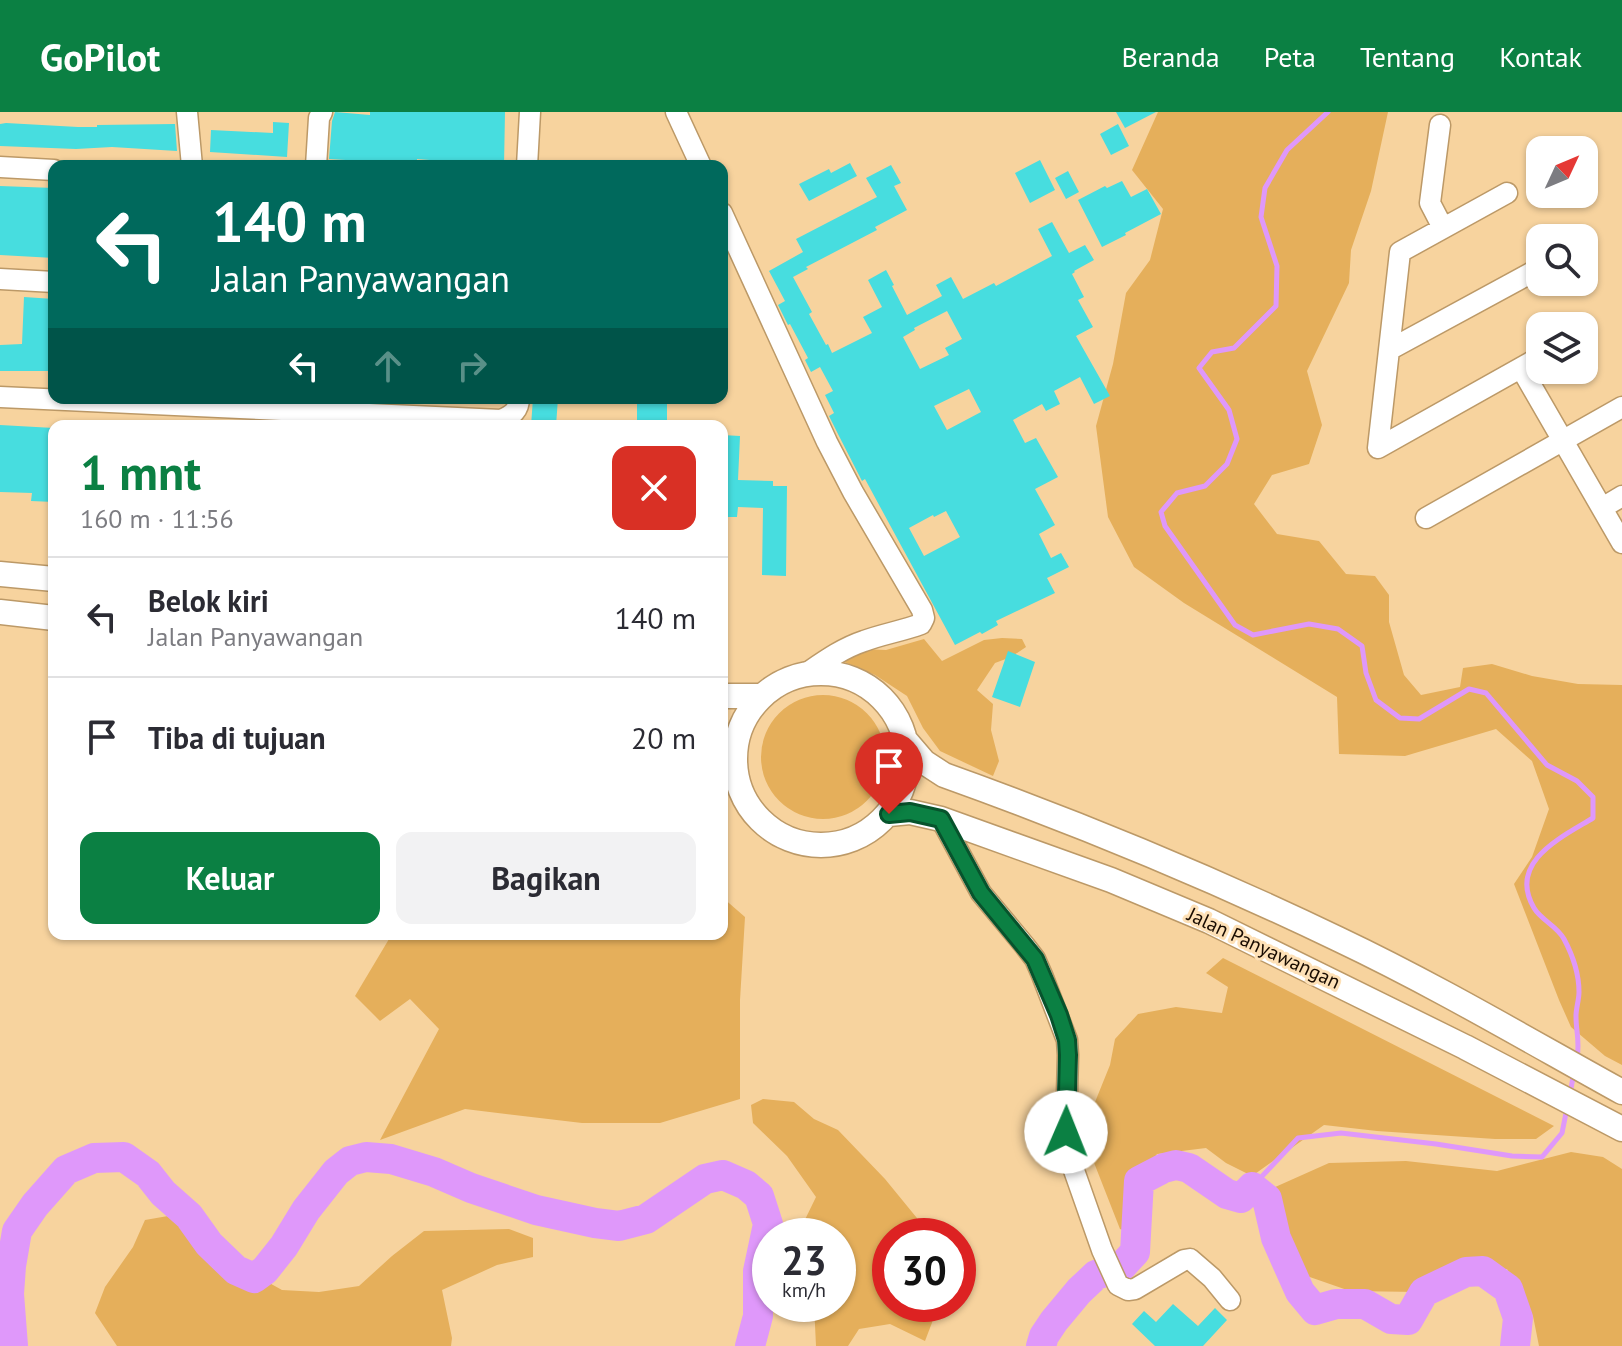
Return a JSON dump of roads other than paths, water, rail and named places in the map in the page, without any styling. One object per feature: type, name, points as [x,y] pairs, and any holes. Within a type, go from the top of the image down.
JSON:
[{"type":"main road","points":[[0,574],[48,578]]},
{"type":"main road","points":[[0,612],[48,617]]},
{"type":"main road","points":[[728,768],[749,806],[767,826],[790,840],[817,846],[844,843],[869,832],[889,814],[902,792],[908,767],[906,741],[897,716],[881,696],[859,680],[834,673],[807,673],[782,681],[761,696],[746,714],[737,735],[734,758],[737,781]]},
{"type":"main road","points":[[728,696],[761,696]]},
{"type":"main road","name":"Jalan Panyawangan","points":[[906,741],[924,762],[944,775],[1097,832],[1340,939],[1622,1092]]},
{"type":"main road","name":"Jalan Panyawangan","points":[[889,814],[910,812],[941,819],[1111,880],[1209,921],[1337,982],[1619,1127]]},
{"type":"street","points":[[187,112],[191,160]]},
{"type":"street","points":[[316,160],[322,112]]},
{"type":"street","points":[[527,160],[530,112]]},
{"type":"street","points":[[676,112],[698,160]]},
{"type":"street","points":[[1440,125],[1430,203],[1443,228]]},
{"type":"street","points":[[0,167],[48,170]]},
{"type":"street","points":[[1507,193],[1400,252],[1378,448],[1526,365]]},
{"type":"street","points":[[728,226],[827,442],[924,618],[921,624],[903,631],[843,649],[807,673]]},
{"type":"street","points":[[1389,350],[1526,276]]},
{"type":"street","points":[[0,279],[48,282]]},
{"type":"street","points":[[1521,368],[1622,543]]},
{"type":"street","points":[[0,397],[48,398]]},
{"type":"street","points":[[222,404],[501,420],[511,416],[519,404]]},
{"type":"street","points":[[1426,518],[1622,407]]},
{"type":"street","points":[[1602,508],[1622,496]]},
{"type":"street","points":[[941,819],[981,893],[1035,959],[1059,1015],[1067,1040],[1066,1132],[1070,1159],[1102,1250],[1118,1285],[1128,1290],[1135,1289],[1190,1259],[1212,1278],[1230,1300]]},
{"type":"waterway","points":[[1328,112],[1287,150],[1265,188],[1261,217],[1277,266],[1276,306],[1234,348],[1212,352],[1199,368],[1229,410],[1237,439],[1227,464],[1205,486],[1177,493],[1161,512],[1165,526],[1235,625],[1253,635],[1309,624],[1338,629],[1362,646],[1366,673],[1376,700],[1400,718],[1419,719],[1469,689],[1486,693],[1547,765],[1577,781],[1593,797],[1593,818],[1542,853],[1527,877],[1534,908],[1561,934],[1578,978],[1577,1059]]},
{"type":"waterway","points":[[1570,1094],[1574,1072]]},
{"type":"waterway","points":[[1252,1187],[1298,1138],[1341,1133],[1512,1156],[1542,1157],[1562,1133],[1567,1108]]},
{"type":"waterway","points":[[13,1346],[9,1294],[17,1231],[66,1170],[94,1158],[124,1157],[148,1174],[236,1270],[254,1278],[265,1270],[284,1246],[306,1210],[336,1172],[350,1161],[366,1157],[391,1159],[434,1172],[536,1210],[619,1226],[646,1219],[705,1179],[723,1175],[746,1185],[759,1196],[768,1224],[758,1271],[758,1316],[750,1346]]},
{"type":"waterway","points":[[1041,1346],[1054,1321],[1079,1291],[1096,1275],[1122,1266],[1135,1252],[1139,1181],[1176,1165],[1189,1168],[1227,1194],[1241,1198],[1252,1187],[1267,1199],[1276,1238],[1300,1292],[1315,1310],[1336,1304],[1365,1304],[1391,1319],[1408,1320],[1424,1292],[1466,1272],[1483,1271],[1508,1289],[1518,1318],[1515,1346]]}]
